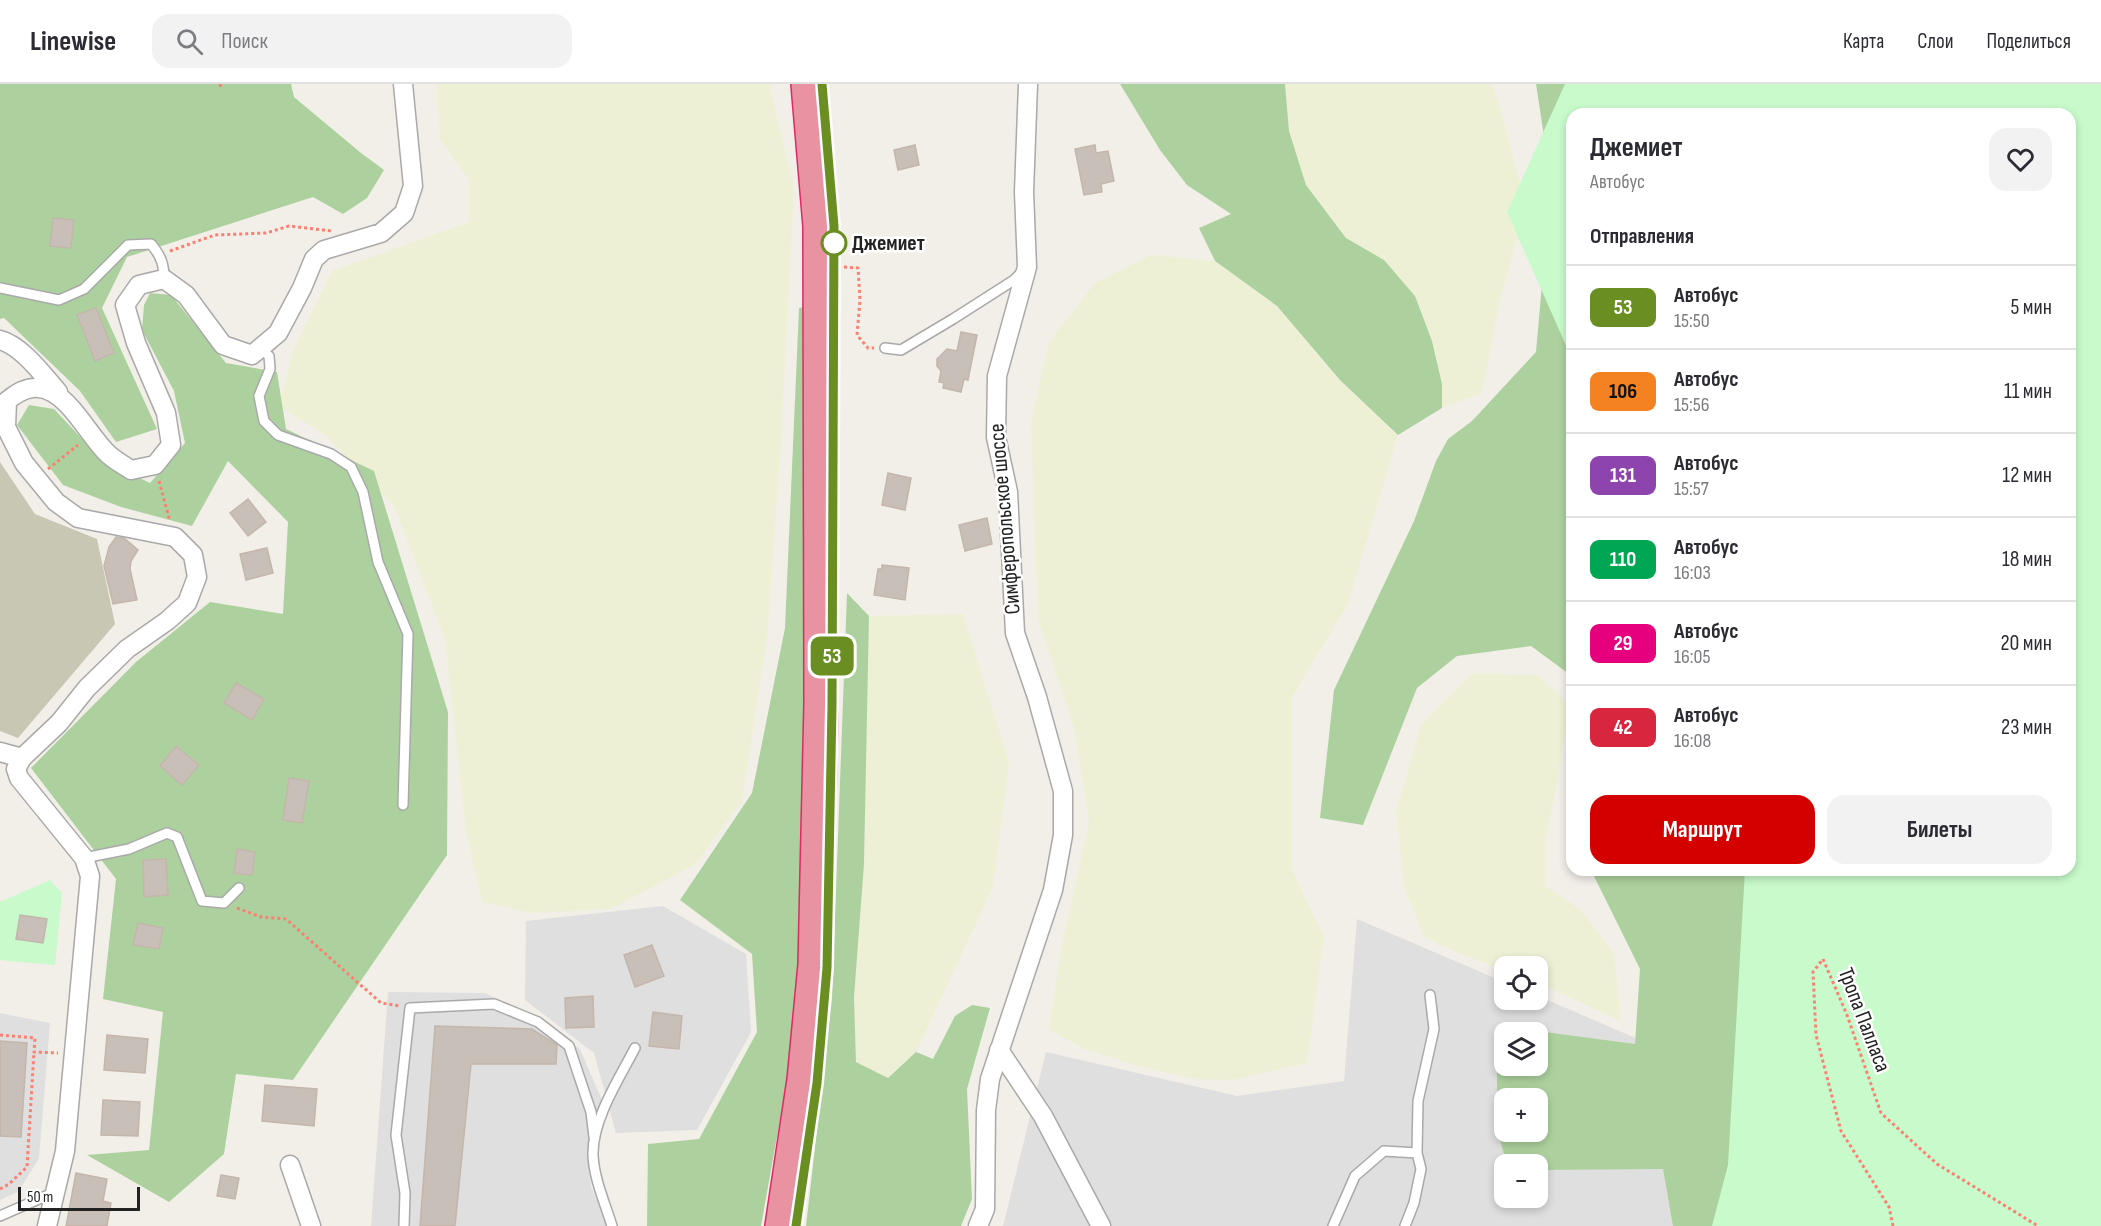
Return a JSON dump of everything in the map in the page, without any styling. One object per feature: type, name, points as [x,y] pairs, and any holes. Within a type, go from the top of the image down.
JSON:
[{"type":"highway","points":[[782,1226],[804,1080],[814,965],[820,715],[820,226],[807,84]]},
{"type":"highway","points":[[796,1226],[817,1083],[827,968],[832,694],[834,226],[821,84]]},
{"type":"street","points":[[0,340],[7,342],[33,364],[62,396],[106,453],[131,470],[155,465],[171,445],[166,413],[136,343],[125,305],[139,285],[164,279],[186,295],[223,345],[252,355],[278,333],[314,259],[324,250],[381,233],[404,213],[413,186],[403,84]]},
{"type":"street","name":"Симферопольское шоссе","points":[[978,1226],[985,1209],[986,1110],[990,1079],[1053,890],[1063,835],[1063,791],[1037,697],[1015,633],[1008,492],[996,437],[997,376],[1028,267],[1024,192],[1028,84]]},
{"type":"street","points":[[47,1226],[65,1151],[90,876],[84,858],[19,778],[16,769],[22,758],[59,723],[87,688],[127,649],[167,621],[186,603],[197,577],[193,555],[175,537],[78,518],[56,502],[24,463],[6,427],[8,401],[18,391],[41,387],[62,396]]},
{"type":"street","points":[[0,752],[22,758]]},
{"type":"street","points":[[999,1050],[1043,1116],[1101,1226]]},
{"type":"street","points":[[290,1165],[311,1226]]},
{"type":"lane","points":[[0,288],[59,300],[84,289],[128,245],[151,244],[160,255],[164,267],[164,279]]},
{"type":"lane","points":[[885,348],[900,350],[909,345],[1014,280],[1028,267]]},
{"type":"lane","points":[[260,348],[268,356],[270,369],[259,396],[264,421],[278,435],[331,454],[351,467],[363,492],[378,562],[408,634],[403,805]]},
{"type":"lane","points":[[84,858],[129,849],[167,834],[177,837],[202,901],[224,903],[239,888]]},
{"type":"lane","points":[[1405,1226],[1414,1203],[1421,1169],[1417,1153],[1418,1101],[1434,1029],[1431,995]]},
{"type":"lane","points":[[404,1226],[405,1193],[396,1135],[410,1008],[494,1004],[538,1022],[568,1046],[591,1112],[597,1180],[612,1226]]},
{"type":"lane","points":[[594,1137],[609,1099],[635,1048]]},
{"type":"lane","points":[[1333,1226],[1355,1176],[1384,1151],[1417,1153]]},
{"type":"lane","points":[[0,1216],[55,1192]]},
{"type":"path","points":[[160,255],[215,235],[266,233],[289,225],[328,229],[359,241]]},
{"type":"path","points":[[834,266],[858,268],[860,300],[857,335],[868,348],[885,348]]},
{"type":"path","points":[[37,478],[91,434]]},
{"type":"path","points":[[155,465],[175,537]]},
{"type":"path","points":[[224,903],[261,917],[286,919],[381,1003],[401,1006]]},
{"type":"path","name":"Тропа Палласа","points":[[1893,1226],[1889,1207],[1841,1131],[1816,1035],[1813,972],[1823,959],[1847,1015],[1881,1113],[1937,1164],[2038,1226]]},
{"type":"path","points":[[0,1035],[35,1038],[27,1167],[9,1184],[0,1189]]},
{"type":"path","points":[[34,1052],[74,1054]]},
{"type":"shaded area","points":[[437,84],[769,84],[794,188],[781,441],[767,638],[742,801],[695,865],[610,909],[533,913],[482,902],[466,832],[445,639],[394,506],[325,435],[279,406],[293,351],[332,271],[469,222],[469,180],[440,139]]},
{"type":"shaded area","points":[[1285,84],[1492,84],[1526,207],[1500,300],[1482,393],[1442,408],[1442,384],[1384,260],[1346,238],[1306,185],[1289,131]]},
{"type":"shaded area","points":[[1151,255],[1215,261],[1277,306],[1340,380],[1398,435],[1348,604],[1292,697],[1292,870],[1324,936],[1307,1063],[1232,1080],[1194,1079],[1141,1067],[1087,1050],[1049,1030],[1061,949],[1089,822],[1074,727],[1038,619],[1031,422],[1049,342],[1095,283]]},
{"type":"shaded area","points":[[0,462],[35,514],[97,539],[115,624],[18,738],[0,731]]},
{"type":"shaded area","points":[[963,614],[1009,763],[993,887],[916,1052],[887,1078],[856,1062],[854,997],[864,864],[869,616]]},
{"type":"shaded area","points":[[1472,673],[1538,675],[1566,702],[1566,725],[1559,772],[1545,842],[1545,886],[1580,909],[1614,953],[1621,1021],[1548,988],[1548,956],[1494,956],[1494,966],[1462,955],[1424,937],[1404,886],[1396,812],[1421,725]]},
{"type":"shaded area","points":[[663,906],[746,954],[751,1032],[697,1130],[616,1133],[594,1053],[525,1000],[526,921]]},
{"type":"shaded area","points":[[1357,919],[1494,978],[1494,1010],[1548,1010],[1548,1000],[1703,1067],[1679,1226],[1003,1226],[1046,1052],[1237,1096],[1344,1081]]},
{"type":"shaded area","points":[[388,992],[485,993],[531,1015],[580,1049],[602,1100],[588,1127],[591,1186],[607,1226],[371,1226]]},
{"type":"shaded area","points":[[0,1013],[50,1023],[39,1158],[19,1191],[0,1200]]},
{"type":"green space","points":[[0,84],[291,84],[294,97],[384,170],[367,198],[343,214],[313,197],[127,257],[102,308],[157,429],[116,442],[80,391],[4,318],[0,319]]},
{"type":"green space","points":[[1120,84],[1285,84],[1289,131],[1306,185],[1346,238],[1384,260],[1415,296],[1432,341],[1442,384],[1442,408],[1398,435],[1340,380],[1277,306],[1215,261],[1199,228],[1231,214],[1187,185],[1160,150]]},
{"type":"green space","points":[[1536,84],[2101,84],[2101,1226],[1673,1226],[1663,1169],[1548,1170],[1548,1154],[1504,1154],[1501,1142],[1548,1142],[1548,1088],[1497,1088],[1497,1076],[1548,1076],[1548,1032],[1635,1044],[1640,969],[1594,876],[2076,876],[2076,108],[1566,108],[1566,672],[1531,646],[1457,656],[1417,688],[1363,825],[1320,818],[1334,690],[1414,521],[1436,461],[1448,439],[1472,421],[1536,352],[1551,182]]},
{"type":"green space","points":[[1565,84],[2101,84],[2101,1226],[1712,1226],[1728,1165],[1745,876],[2076,876],[2076,108],[1566,108],[1566,345],[1507,212]]},
{"type":"green space","points":[[150,293],[171,295],[226,363],[277,372],[286,429],[374,471],[448,712],[447,855],[293,1080],[236,1074],[224,1154],[169,1202],[87,1155],[149,1150],[163,1012],[103,999],[116,879],[31,768],[136,662],[210,602],[283,614],[288,522],[228,461],[192,526],[121,507],[63,485],[17,425],[29,405],[54,409],[102,460],[150,483],[185,443],[174,391],[142,330],[144,305]]},
{"type":"green space","points":[[811,306],[813,620],[795,1035],[761,1226],[647,1226],[648,1144],[699,1139],[757,1032],[752,954],[680,900],[752,793],[785,628],[799,308]]},
{"type":"green space","points":[[847,593],[869,616],[864,864],[854,997],[856,1062],[888,1078],[916,1052],[933,1059],[955,1016],[972,1005],[990,1008],[967,1089],[972,1199],[961,1226],[806,1226],[832,999]]},
{"type":"green space","points":[[50,880],[62,893],[55,965],[0,960],[0,902]]},
{"type":"building","points":[[915,145],[919,165],[898,170],[894,150]]},
{"type":"building","points":[[1095,145],[1096,153],[1108,151],[1114,181],[1101,184],[1102,192],[1084,195],[1075,149]]},
{"type":"building","points":[[53,218],[74,220],[71,248],[50,246]]},
{"type":"building","points":[[96,308],[114,353],[95,361],[77,315]]},
{"type":"building","points":[[961,332],[977,335],[968,380],[964,379],[961,392],[943,388],[944,383],[939,382],[941,371],[937,366],[937,359],[947,349],[957,351]]},
{"type":"building","points":[[888,473],[911,478],[905,510],[882,505]]},
{"type":"building","points":[[248,499],[266,522],[248,536],[230,513]]},
{"type":"building","points":[[987,518],[992,544],[965,551],[959,525]]},
{"type":"building","points":[[116,537],[124,538],[138,550],[131,561],[130,569],[137,600],[113,604],[104,566],[109,547]]},
{"type":"building","points":[[267,548],[273,573],[246,580],[240,554]]},
{"type":"building","points":[[882,565],[909,568],[905,600],[874,595],[878,569],[882,569]]},
{"type":"building","points":[[236,683],[264,699],[252,720],[224,703]]},
{"type":"building","points":[[176,746],[199,765],[182,785],[160,766]]},
{"type":"building","points":[[289,778],[309,781],[302,823],[283,820]]},
{"type":"building","points":[[237,849],[255,852],[252,875],[234,873]]},
{"type":"building","points":[[166,859],[168,895],[144,897],[143,860]]},
{"type":"building","points":[[20,915],[47,919],[43,943],[16,939]]},
{"type":"building","points":[[138,923],[163,928],[159,949],[133,945]]},
{"type":"building","points":[[652,945],[664,976],[635,987],[624,955]]},
{"type":"building","points":[[593,996],[594,1027],[566,1028],[565,998]]},
{"type":"building","points":[[653,1012],[682,1016],[679,1049],[649,1046]]},
{"type":"building","points":[[435,1026],[532,1029],[557,1045],[556,1064],[471,1064],[455,1226],[420,1226]]},
{"type":"building","points":[[107,1035],[148,1039],[145,1073],[104,1070]]},
{"type":"building","points":[[0,1041],[27,1043],[21,1137],[0,1136]]},
{"type":"building","points":[[265,1085],[317,1089],[314,1126],[262,1121]]},
{"type":"building","points":[[103,1100],[140,1102],[138,1136],[101,1135]]},
{"type":"building","points":[[76,1173],[107,1179],[103,1201],[111,1203],[107,1226],[66,1226]]},
{"type":"building","points":[[221,1175],[239,1178],[235,1199],[217,1196]]},
{"type":"bus line","name":"53","points":[[796,1226],[817,1083],[827,968],[832,706],[834,226],[822,84]]},
{"type":"place","name":"Джемиет","points":[[834,243]]}]
